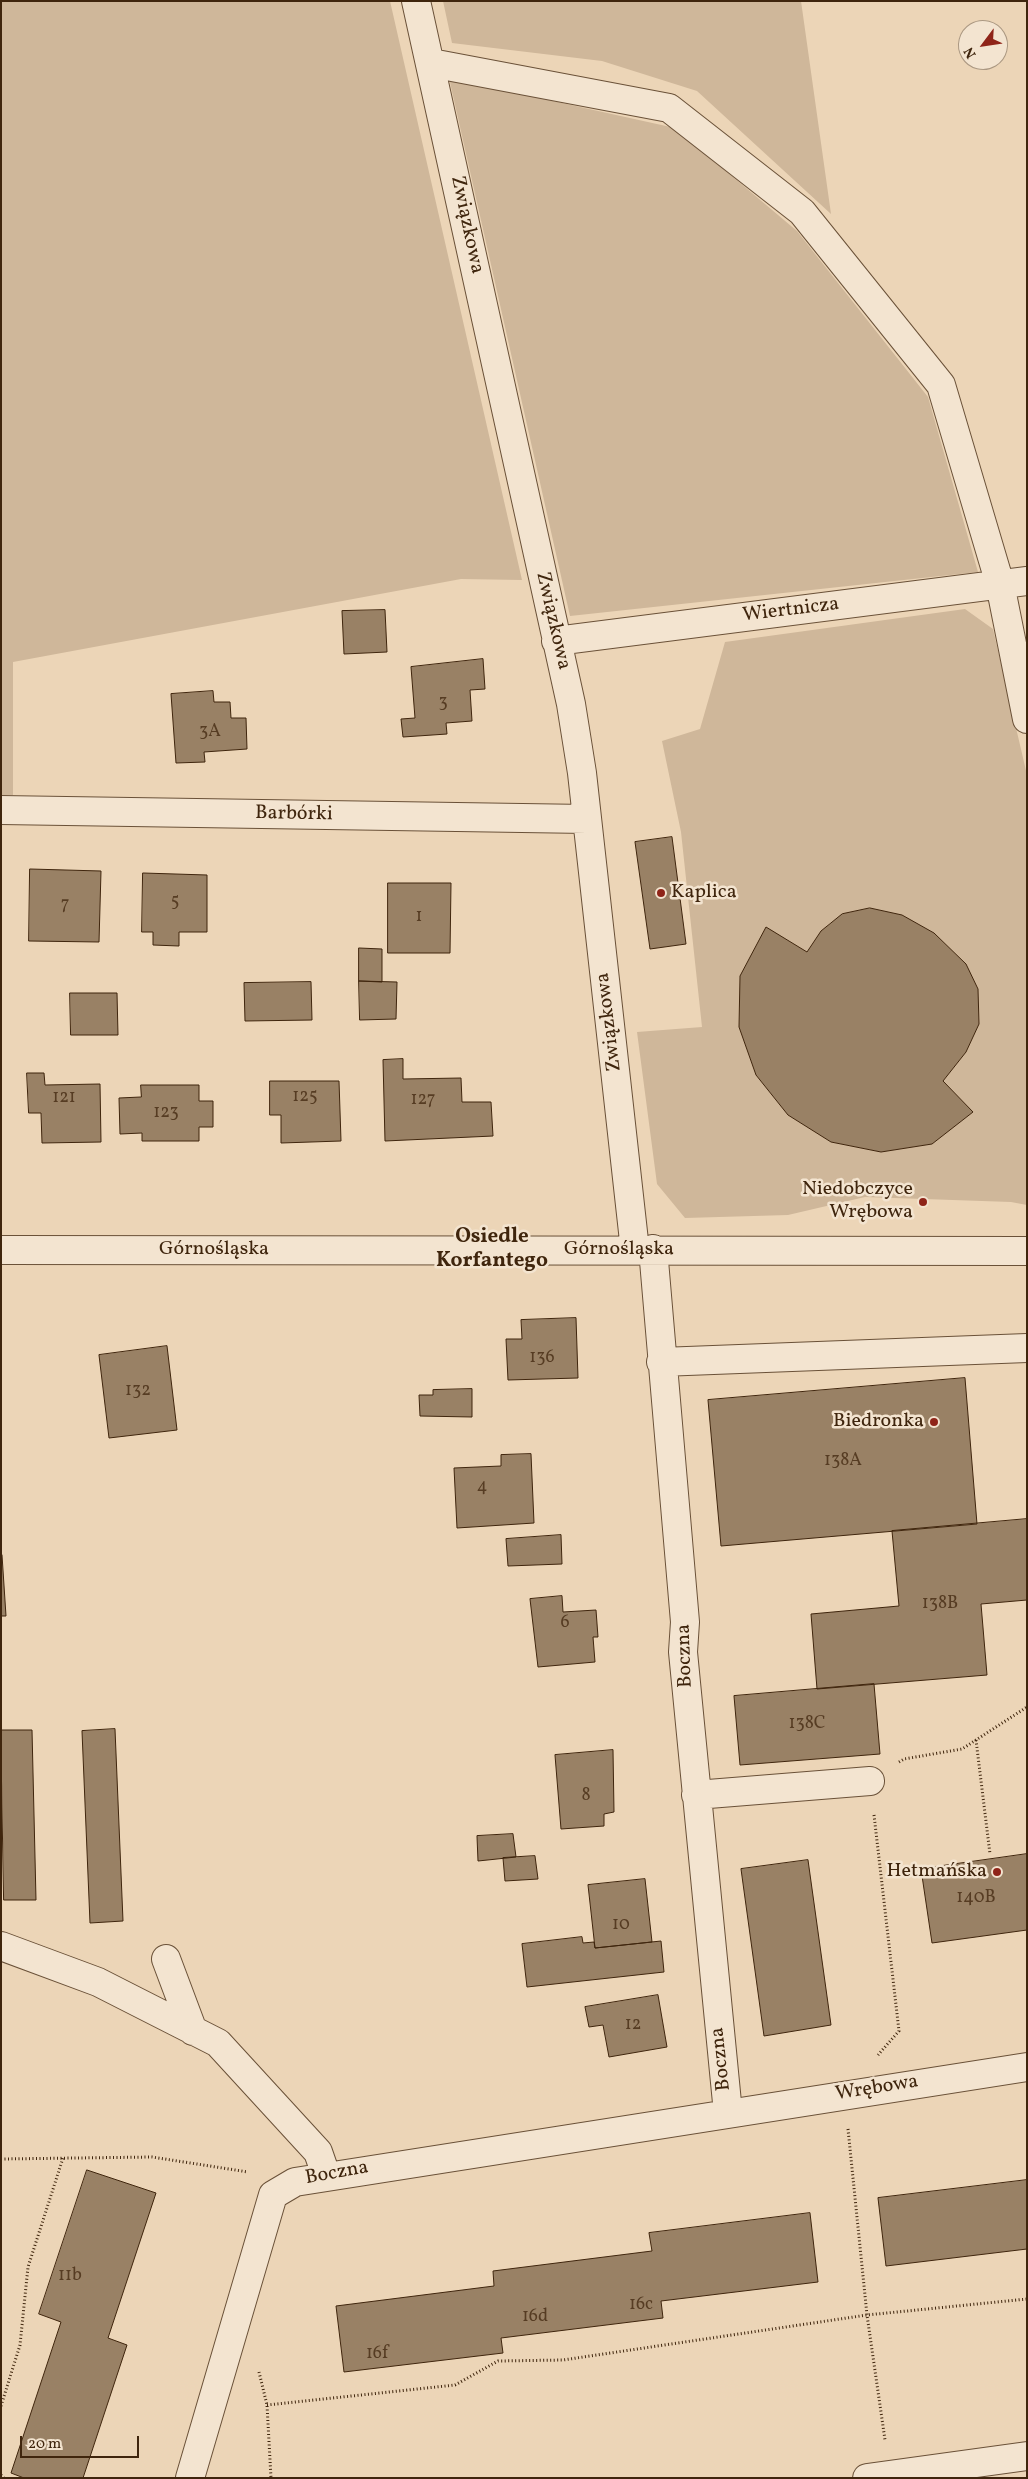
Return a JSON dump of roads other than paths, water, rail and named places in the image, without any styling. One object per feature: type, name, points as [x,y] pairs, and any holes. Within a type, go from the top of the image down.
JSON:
[{"type":"street","name":"Związkowa","points":[[416,1],[571,704],[644,1250]]},
{"type":"street","points":[[431,63],[669,108],[802,212],[941,386],[1014,582],[1027,719]]},
{"type":"street","name":"Wiertnicza","points":[[556,641],[1014,582]]},
{"type":"street","name":"Barbórki","points":[[1,810],[586,819]]},
{"type":"street","name":"Górnośląska","points":[[1,1250],[1027,1251]]},
{"type":"street","name":"Boczna","points":[[190,2478],[273,2195],[295,2182],[326,2176],[728,2113],[683,1652],[685,1622],[661,1362],[644,1250]]},
{"type":"street","points":[[661,1362],[1027,1348]]},
{"type":"street","points":[[696,1795],[870,1781]]},
{"type":"street","points":[[1,1946],[98,1982],[218,2043],[318,2152],[326,2176]]},
{"type":"street","points":[[166,1959],[193,2031]]},
{"type":"street","name":"Wrębowa","points":[[728,2113],[1027,2067]]},
{"type":"street","points":[[867,2478],[1027,2456]]},
{"type":"place","name":"Kaplica","points":[[661,893]]},
{"type":"place","name":"Niedobczyce Wrębowa","points":[[923,1202]]},
{"type":"place","name":"Biedronka","points":[[934,1422]]},
{"type":"place","name":"Hetmańska","points":[[997,1872]]},
{"type":"district","name":"Osiedle Korfantego","points":[[492,1250]]}]
